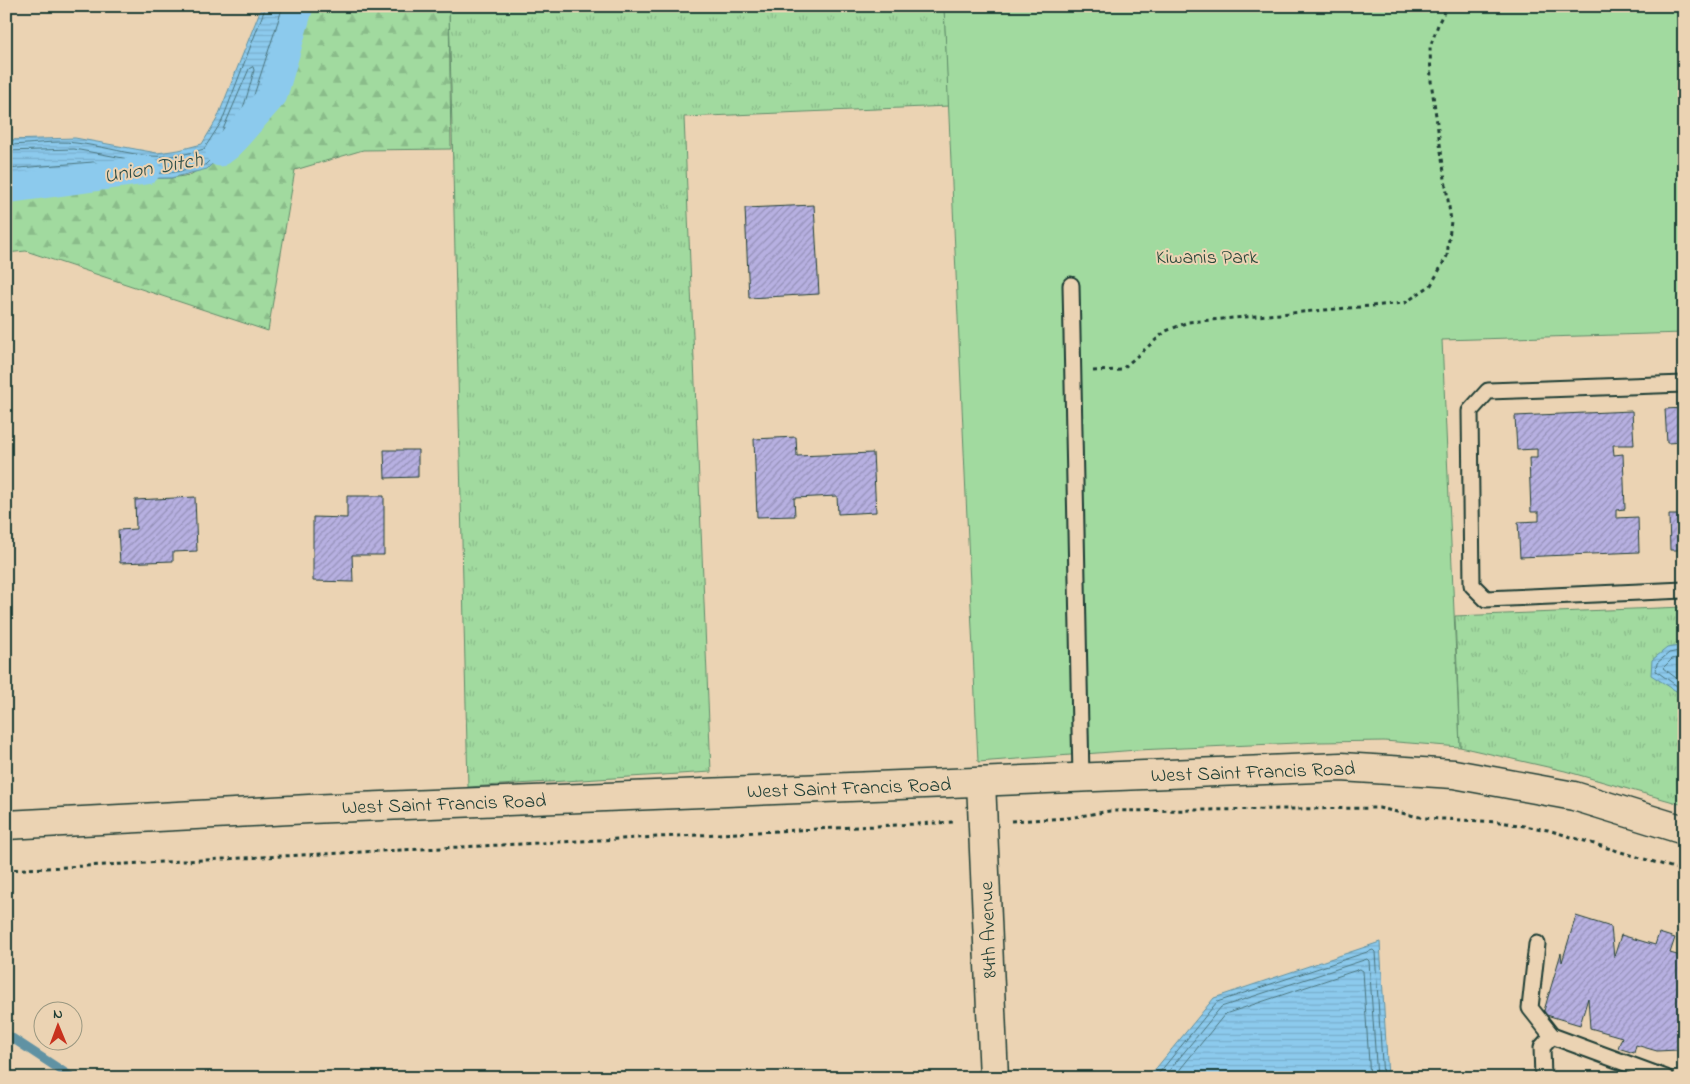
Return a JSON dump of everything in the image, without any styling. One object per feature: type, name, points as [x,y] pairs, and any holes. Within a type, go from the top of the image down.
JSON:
[{"type":"street","name":"West Saint Francis Road","points":[[6,825],[319,809],[1341,766],[1454,774],[1574,796],[1684,830]]},
{"type":"street","name":"84th Avenue","points":[[981,782],[994,1078]]},
{"type":"lane","points":[[1072,285],[1082,777]]},
{"type":"lane","points":[[1684,384],[1488,391],[1470,411],[1472,585],[1486,599],[1684,590]]},
{"type":"lane","points":[[1537,944],[1530,1008],[1552,1036],[1666,1078]]},
{"type":"lane","points":[[1543,1078],[1542,1047],[1552,1036]]},
{"type":"path","points":[[1073,371],[1121,370],[1166,331],[1188,322],[1405,303],[1431,285],[1447,256],[1451,221],[1430,64],[1430,47],[1447,6]]},
{"type":"path","points":[[6,870],[1068,818],[1110,811],[1378,808],[1424,818],[1500,822],[1548,830],[1684,871]]},
{"type":"green space","points":[[288,6],[449,6],[451,149],[363,150],[295,170],[268,331],[26,251],[6,253],[6,180],[93,173],[128,179],[171,178],[190,175],[224,154],[246,127],[258,99]]},
{"type":"green space","points":[[449,6],[944,6],[949,106],[684,117],[711,772],[468,787]]},
{"type":"green space","name":"Kiwanis Park","points":[[944,6],[1684,6],[1684,333],[1442,340],[1460,747],[1384,741],[1320,742],[1137,750],[978,762]]},
{"type":"green space","points":[[1684,607],[1684,805],[1565,771],[1460,747],[1455,616]]},
{"type":"water","points":[[262,6],[288,6],[258,99],[246,127],[235,142],[207,169],[171,178],[128,179],[93,173],[6,180],[6,140],[75,138],[157,153],[202,144],[217,119]]},
{"type":"water","points":[[1684,645],[1684,696],[1651,675],[1652,660],[1667,648]]},
{"type":"water","points":[[1380,942],[1388,1078],[1148,1078],[1214,998]]},
{"type":"building","points":[[814,205],[819,294],[749,298],[745,208]]},
{"type":"building","points":[[1684,408],[1684,442],[1667,443],[1665,409]]},
{"type":"building","points":[[1632,411],[1634,445],[1613,445],[1614,455],[1623,454],[1625,509],[1616,510],[1616,518],[1638,517],[1639,552],[1520,557],[1518,522],[1539,521],[1539,512],[1531,512],[1529,458],[1537,458],[1537,449],[1517,450],[1515,416]]},
{"type":"building","points":[[796,437],[797,456],[873,453],[876,512],[838,514],[837,496],[794,498],[795,516],[757,517],[754,439]]},
{"type":"building","points":[[384,450],[418,450],[418,477],[385,478]]},
{"type":"building","points":[[1684,451],[1684,506],[1681,506],[1679,452]]},
{"type":"building","points":[[347,496],[384,496],[384,555],[352,555],[353,582],[313,581],[313,517],[347,518]]},
{"type":"building","points":[[195,497],[197,551],[173,552],[173,561],[120,563],[118,530],[136,529],[135,500]]},
{"type":"building","points":[[1669,515],[1684,515],[1684,550],[1670,550]]},
{"type":"building","points":[[1576,916],[1611,927],[1614,957],[1621,935],[1655,945],[1659,933],[1675,938],[1670,953],[1684,957],[1684,1065],[1680,1063],[1678,1050],[1657,1051],[1636,1045],[1634,1053],[1618,1048],[1622,1037],[1590,1028],[1588,998],[1580,1025],[1543,1014],[1561,953],[1562,962]]},
{"type":"waterway","name":"Union Ditch","points":[[220,152],[228,146],[273,95],[299,6]]},
{"type":"waterway","name":"Union Ditch","points":[[6,189],[146,170]]},
{"type":"waterway","points":[[6,1034],[73,1078]]}]
